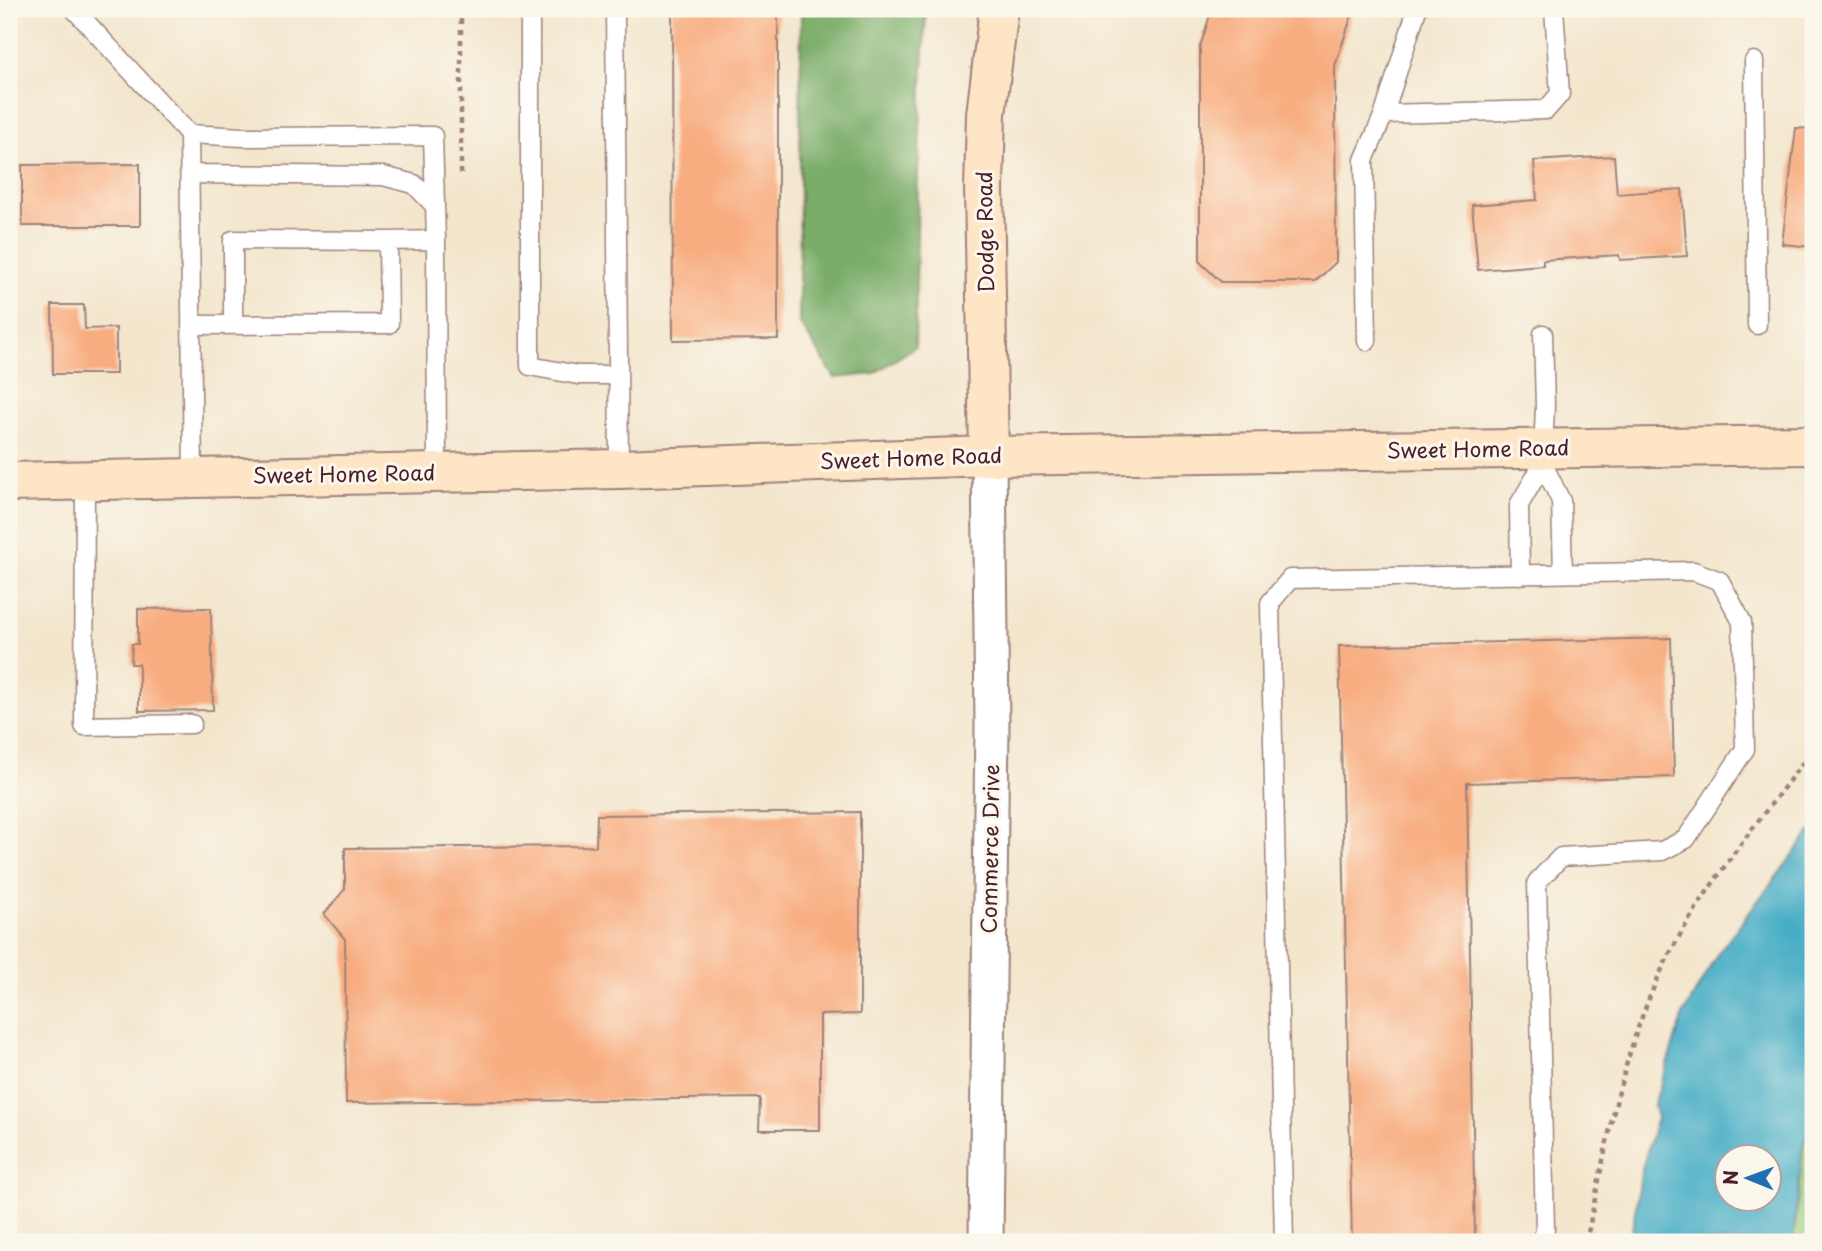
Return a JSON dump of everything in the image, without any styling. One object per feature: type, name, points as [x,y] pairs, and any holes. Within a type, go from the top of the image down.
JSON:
[{"type":"main road","name":"Dodge Road","points":[[989,456],[984,188],[986,114],[999,9]]},
{"type":"main road","name":"Sweet Home Road","points":[[9,482],[619,469],[989,456],[1543,457],[1813,445]]},
{"type":"street","name":"Commerce Drive","points":[[986,1242],[992,724],[989,456]]},
{"type":"lane","points":[[74,9],[189,134],[193,478]]},
{"type":"lane","points":[[530,9],[530,366],[578,375],[618,375]]},
{"type":"lane","points":[[615,9],[619,469]]},
{"type":"lane","points":[[1367,341],[1364,160],[1384,114],[1417,9]]},
{"type":"lane","points":[[1384,114],[1546,110],[1560,94],[1554,9]]},
{"type":"lane","points":[[1754,61],[1757,325]]},
{"type":"lane","points":[[189,134],[243,137],[433,136],[437,473]]},
{"type":"lane","points":[[190,174],[383,176],[414,184],[435,206]]},
{"type":"lane","points":[[233,325],[233,240],[436,240]]},
{"type":"lane","points":[[191,325],[389,324],[388,241]]},
{"type":"lane","points":[[1543,334],[1543,457],[1561,501],[1563,573]]},
{"type":"lane","points":[[1520,575],[1519,505],[1543,457]]},
{"type":"lane","points":[[85,480],[84,726],[192,724]]},
{"type":"lane","points":[[1284,1242],[1270,603],[1290,579],[1693,571],[1720,581],[1742,622],[1745,749],[1686,839],[1662,851],[1561,857],[1537,882],[1545,1230],[1542,1242]]},
{"type":"path","points":[[1586,1242],[1627,1058],[1664,967],[1709,888],[1813,749]]},
{"type":"green space","points":[[801,9],[926,9],[918,172],[915,347],[873,374],[835,378],[799,322]]},
{"type":"green space","points":[[1813,1121],[1813,1242],[1793,1242],[1803,1146]]},
{"type":"water","points":[[1813,829],[1813,1121],[1803,1146],[1793,1242],[1630,1242],[1642,1169],[1657,1118],[1654,1105],[1683,1015],[1718,953]]},
{"type":"building","points":[[672,9],[778,9],[778,339],[673,340]]},
{"type":"building","points":[[1212,9],[1354,9],[1335,66],[1336,262],[1315,282],[1221,282],[1200,262],[1200,47]]},
{"type":"building","points":[[1796,128],[1813,129],[1813,247],[1782,244]]},
{"type":"building","points":[[1614,156],[1617,194],[1682,189],[1687,256],[1620,260],[1619,255],[1543,260],[1543,265],[1478,270],[1472,205],[1537,200],[1534,161]]},
{"type":"building","points":[[140,164],[140,226],[22,226],[22,165]]},
{"type":"building","points":[[52,305],[84,305],[85,329],[116,328],[116,374],[53,374]]},
{"type":"building","points":[[211,608],[213,710],[139,711],[139,664],[131,664],[132,644],[138,644],[138,609]]},
{"type":"building","points":[[1671,638],[1674,777],[1467,783],[1475,1242],[1352,1242],[1339,646]]},
{"type":"building","points":[[860,812],[860,1014],[820,1015],[820,1130],[759,1130],[760,1098],[346,1103],[345,939],[324,914],[345,889],[345,848],[596,846],[597,815]]}]
